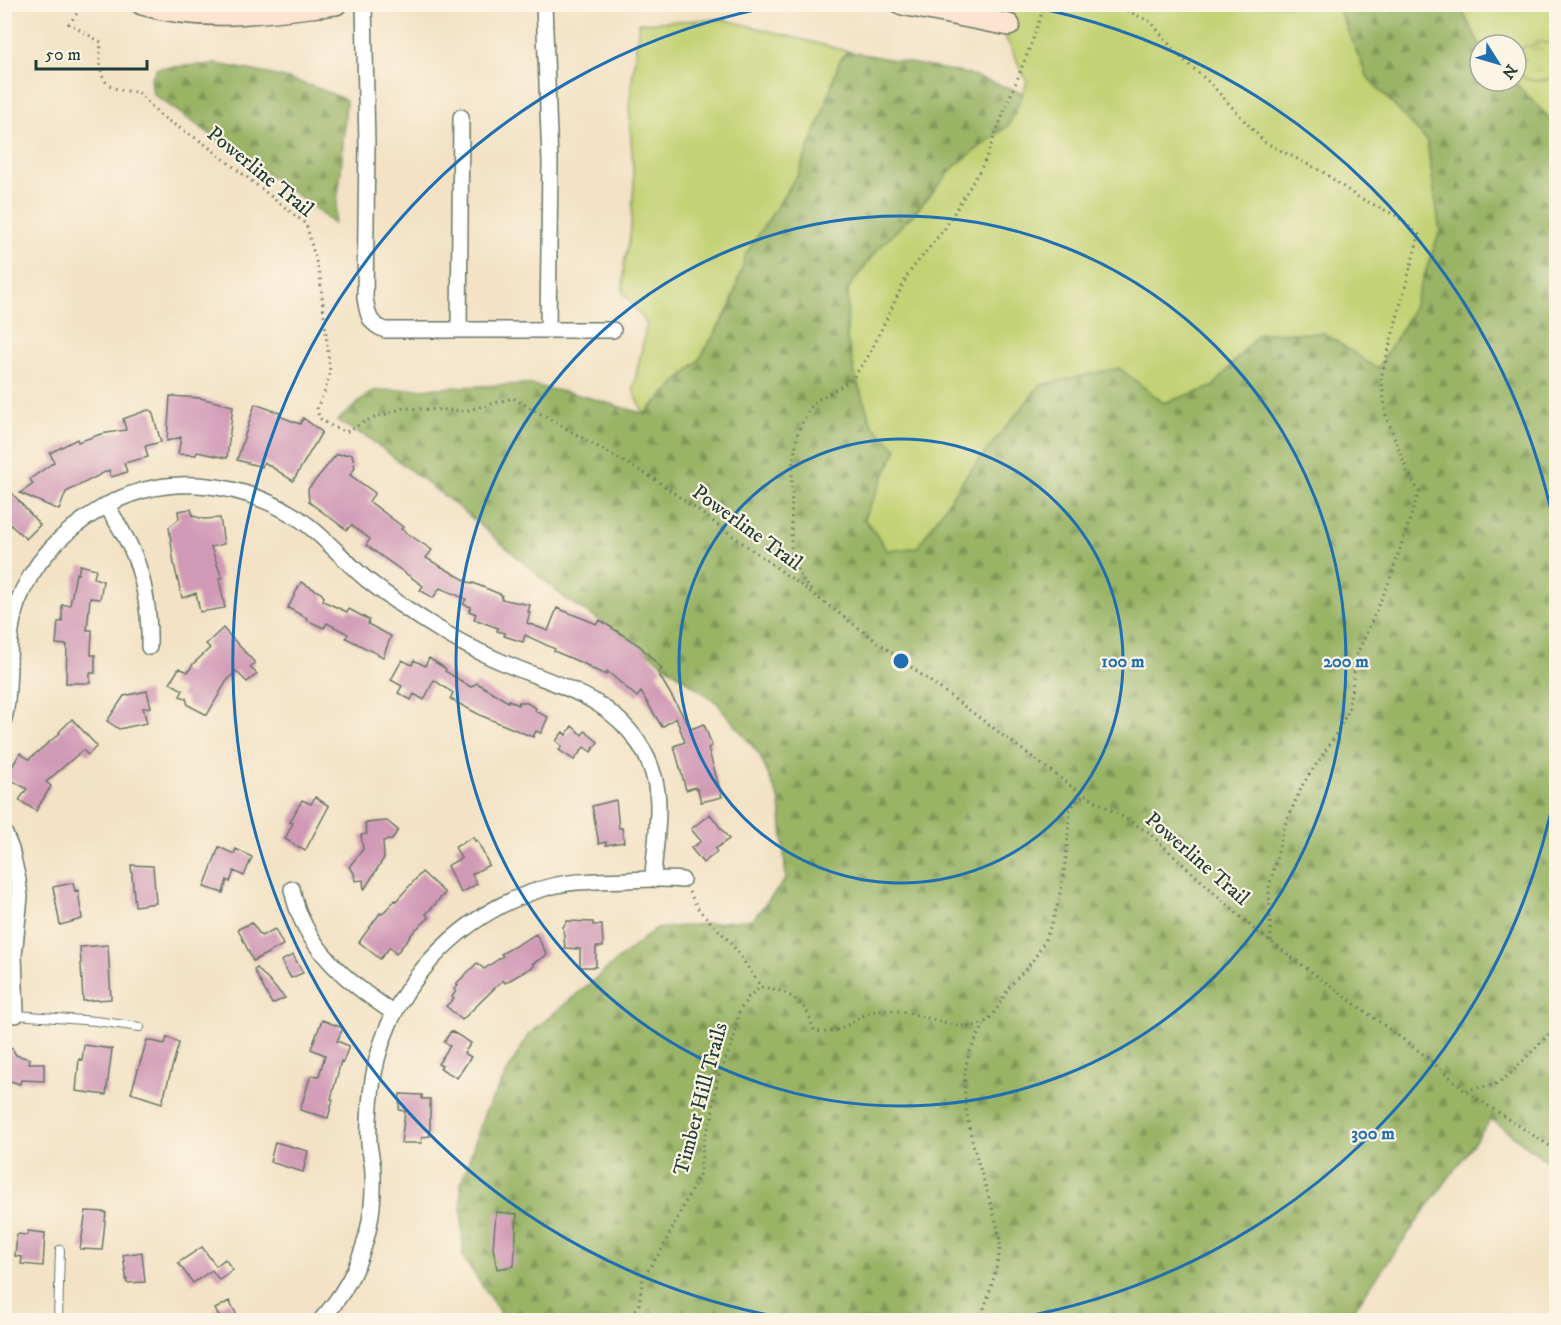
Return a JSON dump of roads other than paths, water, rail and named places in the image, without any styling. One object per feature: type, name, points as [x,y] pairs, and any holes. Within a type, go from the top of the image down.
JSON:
[{"type":"street","points":[[142,4],[186,13],[233,15],[336,4]]},
{"type":"street","points":[[364,4],[367,145],[365,298],[368,317],[375,326],[385,330],[612,330]]},
{"type":"street","points":[[544,4],[550,162],[548,330]]},
{"type":"street","points":[[902,4],[1009,25]]},
{"type":"street","points":[[459,330],[461,117]]},
{"type":"street","points":[[4,719],[8,700],[10,639],[18,603],[33,573],[50,548],[78,522],[106,505],[132,494],[171,485],[190,484],[217,487],[256,496],[299,518],[365,578],[446,634],[497,660],[572,689],[606,708],[624,724],[639,743],[657,783],[659,819],[653,877]]},
{"type":"street","points":[[106,505],[129,543],[135,559],[144,592],[150,634],[149,647]]},
{"type":"street","points":[[4,832],[11,849],[20,897],[14,955],[16,1015]]},
{"type":"street","points":[[321,1320],[345,1288],[356,1269],[368,1239],[373,1207],[369,1117],[373,1080],[381,1046],[394,1013],[420,974],[442,948],[468,925],[495,908],[544,888],[596,880],[653,877],[682,880]]},
{"type":"street","points":[[292,889],[300,916],[327,960],[361,991],[394,1013]]},
{"type":"lane","points":[[16,1015],[140,1027]]},
{"type":"lane","points":[[58,1320],[60,1250]]}]
